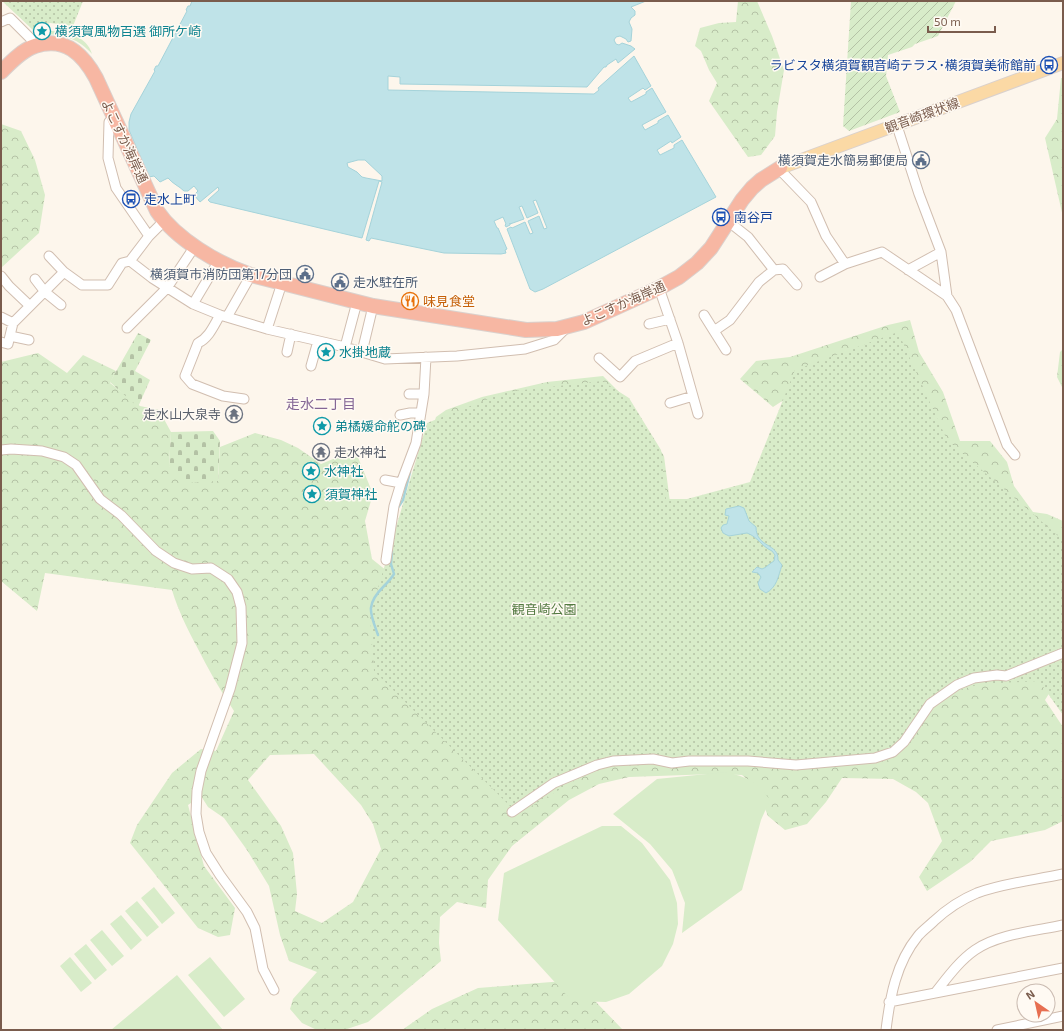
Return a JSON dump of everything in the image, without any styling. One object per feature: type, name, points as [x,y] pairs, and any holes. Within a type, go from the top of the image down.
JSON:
[{"type":"highway","name":"よこすか海岸通","points":[[1,72],[21,54],[34,46],[46,43],[57,43],[78,52],[91,69],[157,211],[170,228],[218,262],[251,275],[373,306],[526,330],[566,327],[584,322],[659,288],[679,277],[697,263],[711,248],[742,200],[752,188],[761,180],[780,168]]},
{"type":"main road","name":"観音崎環状線","points":[[780,168],[1063,63]]},
{"type":"street","points":[[1,22],[10,18],[31,39],[34,46]]},
{"type":"street","points":[[114,118],[109,122],[108,158],[116,188],[149,236]]},
{"type":"street","points":[[898,129],[919,194],[941,252],[947,296]]},
{"type":"street","points":[[780,168],[782,172],[811,202],[826,236],[845,264]]},
{"type":"street","points":[[49,256],[64,272],[82,285],[108,285],[122,263],[130,261],[149,236],[164,221]]},
{"type":"street","points":[[729,222],[748,236],[774,270]]},
{"type":"street","points":[[127,328],[167,288],[195,246]]},
{"type":"street","points":[[820,276],[845,264],[882,252],[947,296],[956,310],[1007,445],[1015,455]]},
{"type":"street","points":[[908,270],[941,252]]},
{"type":"street","points":[[130,261],[167,288],[193,304],[223,316],[267,329],[345,347],[385,359],[457,356],[525,349],[554,340],[566,327]]},
{"type":"street","points":[[193,304],[218,262]]},
{"type":"street","points":[[714,331],[730,320],[759,282],[774,270],[783,268],[798,285]]},
{"type":"street","points":[[1,342],[8,344],[13,323],[64,272]]},
{"type":"street","points":[[244,399],[223,396],[192,384],[185,376],[198,343],[203,340],[223,316],[251,275]]},
{"type":"street","points":[[1,276],[30,306]]},
{"type":"street","points":[[35,278],[45,292],[61,304]]},
{"type":"street","points":[[267,329],[282,283]]},
{"type":"street","points":[[659,288],[678,343],[698,414]]},
{"type":"street","points":[[345,347],[357,302]]},
{"type":"street","points":[[362,352],[373,306]]},
{"type":"street","points":[[704,315],[726,350]]},
{"type":"street","points":[[1,317],[13,323]]},
{"type":"street","points":[[649,324],[670,318]]},
{"type":"street","points":[[525,349],[526,330]]},
{"type":"street","points":[[287,352],[291,334]]},
{"type":"street","points":[[10,336],[30,340]]},
{"type":"street","points":[[311,366],[318,340]]},
{"type":"street","points":[[600,358],[620,377],[635,361],[678,343]]},
{"type":"street","points":[[386,560],[394,506],[416,442],[424,394],[426,357]]},
{"type":"street","points":[[409,394],[424,394]]},
{"type":"street","points":[[670,403],[693,396]]},
{"type":"street","points":[[400,415],[421,413]]},
{"type":"street","points":[[1,450],[11,449],[42,451],[64,457],[76,465],[100,499],[121,515],[156,551],[174,563],[192,569],[211,568],[228,579],[237,592],[241,607],[242,643],[230,689],[201,771],[197,791],[196,814],[199,832],[206,853],[247,912],[255,928],[263,969],[274,990]]},
{"type":"street","points":[[385,480],[401,483]]},
{"type":"street","points":[[512,812],[554,783],[597,765],[613,761],[653,759],[672,763],[689,761],[748,761],[796,765],[875,758],[893,752],[904,742],[930,704],[957,685],[974,678],[996,675],[1006,676],[1063,652]]},
{"type":"street","points":[[886,1030],[889,1002],[894,983],[904,957],[918,936],[940,916],[959,901],[978,893],[994,888],[1063,874]]},
{"type":"street","points":[[935,993],[964,959],[975,950],[1003,937],[1063,925]]},
{"type":"street","points":[[889,1002],[1063,968]]},
{"type":"street","points":[[998,1030],[1040,1026],[1063,1016]]},
{"type":"green space","points":[[2,1],[83,1],[73,26],[50,23],[33,30]]},
{"type":"green space","points":[[738,1],[757,1],[772,36],[784,70],[777,112],[775,136],[761,155],[748,157],[709,101],[717,83],[709,70],[701,51],[695,46],[700,28],[719,23],[736,22]]},
{"type":"green space","points":[[851,1],[956,1],[938,36],[888,55],[886,76],[900,112],[849,131],[843,126]]},
{"type":"green space","points":[[49,31],[62,32],[81,39],[86,43],[92,54],[77,41],[59,35],[45,34]]},
{"type":"green space","points":[[1061,78],[1063,78],[1063,217],[1045,138],[1057,119]]},
{"type":"green space","points":[[1,124],[21,131],[35,160],[45,195],[39,233],[1,268]]},
{"type":"green space","points":[[910,320],[919,352],[943,392],[960,441],[990,441],[1007,462],[1014,486],[1033,512],[1047,514],[1063,521],[1063,681],[1055,684],[1045,700],[1063,727],[1063,821],[1045,830],[991,841],[970,862],[927,891],[919,877],[942,841],[928,803],[916,792],[893,779],[842,778],[826,802],[807,824],[785,830],[768,816],[756,787],[742,775],[714,774],[629,777],[599,784],[569,800],[512,846],[488,880],[486,908],[457,902],[440,917],[439,943],[441,961],[368,1022],[344,1030],[317,1030],[302,1023],[290,1009],[293,999],[317,972],[289,961],[280,935],[269,886],[247,850],[224,818],[208,807],[201,796],[188,805],[204,866],[235,908],[230,935],[218,937],[198,928],[130,843],[137,825],[172,773],[201,749],[216,751],[234,711],[214,679],[193,640],[172,590],[45,573],[37,611],[1,581],[1,362],[38,353],[67,373],[83,355],[116,371],[110,383],[140,406],[159,410],[171,432],[169,466],[218,481],[220,447],[255,433],[281,440],[298,448],[321,464],[355,450],[373,494],[365,521],[372,559],[387,571],[436,417],[446,410],[482,397],[547,382],[603,376],[619,392],[648,431],[664,456],[671,510],[724,555],[816,379],[773,407],[740,379],[756,361],[790,357],[888,325]],"holes":[[[314,754],[361,805],[373,824],[381,849],[353,902],[322,923],[295,911],[297,894],[293,853],[281,826],[248,780],[270,755]]]},
{"type":"green space","name":"観音崎公園","points":[[898,332],[947,440],[1063,540],[1063,715],[1039,681],[981,684],[951,692],[929,709],[912,742],[891,760],[792,767],[667,764],[598,767],[518,814],[374,671],[370,615],[427,423],[506,392],[602,381],[629,398],[661,450],[666,499],[687,499],[750,482],[795,370]]},
{"type":"green space","points":[[138,333],[151,340],[135,371],[150,380],[138,407],[110,382]]},
{"type":"green space","points":[[1063,349],[1063,389],[1057,377],[1060,352]]},
{"type":"green space","points":[[213,431],[220,441],[218,481],[185,483],[169,466],[171,432]]},
{"type":"green space","points":[[727,772],[752,781],[761,788],[770,800],[761,820],[742,890],[682,933],[685,903],[672,870],[650,844],[613,814],[657,779]]},
{"type":"green space","points":[[602,826],[621,826],[642,843],[670,880],[677,903],[678,924],[673,944],[662,966],[629,994],[606,1002],[572,1001],[498,920],[504,873]]},
{"type":"green space","points":[[154,887],[175,913],[162,924],[141,898]]},
{"type":"green space","points":[[137,901],[159,927],[147,937],[125,911]]},
{"type":"green space","points":[[121,915],[142,940],[131,950],[110,924]]},
{"type":"green space","points":[[102,930],[124,956],[112,966],[90,940]]},
{"type":"green space","points":[[86,944],[107,970],[95,980],[74,954]]},
{"type":"green space","points":[[70,957],[92,983],[81,992],[60,966]]},
{"type":"green space","points":[[210,957],[245,999],[224,1017],[188,975]]},
{"type":"green space","points":[[177,975],[223,1030],[111,1030]]},
{"type":"green space","points":[[564,981],[593,999],[623,1030],[402,1030],[432,1009],[478,988]]},
{"type":"water","points":[[192,1],[646,1],[631,7],[635,11],[635,15],[629,22],[632,29],[631,41],[628,42],[620,36],[616,37],[614,40],[616,44],[619,45],[622,43],[635,49],[618,63],[616,59],[604,67],[587,87],[400,84],[400,77],[388,76],[388,90],[594,94],[599,90],[598,88],[634,56],[651,86],[645,90],[643,88],[628,98],[631,102],[646,94],[646,92],[652,88],[666,112],[642,125],[645,130],[658,123],[658,121],[668,115],[681,137],[672,143],[671,141],[657,150],[660,155],[674,148],[674,145],[682,140],[716,197],[535,292],[530,289],[507,229],[525,222],[530,234],[533,233],[528,221],[539,216],[544,229],[547,228],[536,200],[533,201],[538,213],[527,218],[522,206],[519,207],[524,219],[506,227],[503,217],[494,221],[507,249],[505,250],[506,253],[501,254],[444,253],[371,238],[369,241],[366,240],[382,182],[379,181],[362,238],[210,202],[208,200],[219,190],[218,187],[200,202],[194,195],[198,191],[194,186],[188,191],[184,191],[168,178],[160,182],[154,176],[149,177],[129,130],[131,114],[155,71],[156,66],[158,66],[187,11],[188,6],[190,6]],"holes":[[[365,160],[382,176],[382,181],[362,177],[348,167],[347,163]]]},
{"type":"water","points":[[739,506],[744,508],[749,521],[756,527],[757,534],[760,539],[775,551],[778,560],[782,565],[775,585],[766,593],[760,589],[758,583],[761,577],[758,573],[752,572],[757,567],[762,569],[766,567],[774,561],[775,555],[757,539],[747,533],[729,536],[723,533],[721,528],[723,525],[727,524],[729,516],[725,515],[726,509]]},
{"type":"waterway","points":[[397,509],[403,500],[410,472]]},
{"type":"waterway","points":[[378,635],[371,615],[371,609],[374,599],[394,574],[391,564],[392,551]]},
{"type":"place","name":"横須賀風物百選 御所ケ崎","points":[[42,31]]},
{"type":"place","name":"ラビスタ横須賀観音崎テラス･横須賀美術館前","points":[[1049,65]]},
{"type":"place","name":"横須賀走水簡易郵便局","points":[[921,160]]},
{"type":"place","name":"走水上町","points":[[131,199]]},
{"type":"place","name":"南谷戸","points":[[721,217]]},
{"type":"place","name":"横須賀市消防団第17分団","points":[[305,274]]},
{"type":"place","name":"走水駐在所","points":[[340,282]]},
{"type":"place","name":"味見食堂","points":[[410,301]]},
{"type":"place","name":"水掛地蔵","points":[[326,352]]},
{"type":"place","name":"走水山大泉寺","points":[[234,414]]},
{"type":"place","name":"弟橘媛命舵の碑","points":[[322,426]]},
{"type":"place","name":"走水神社","points":[[321,452]]},
{"type":"place","name":"水神社","points":[[311,471]]},
{"type":"place","name":"須賀神社","points":[[312,494]]},
{"type":"district","name":"走水二丁目","points":[[321,403]]}]
